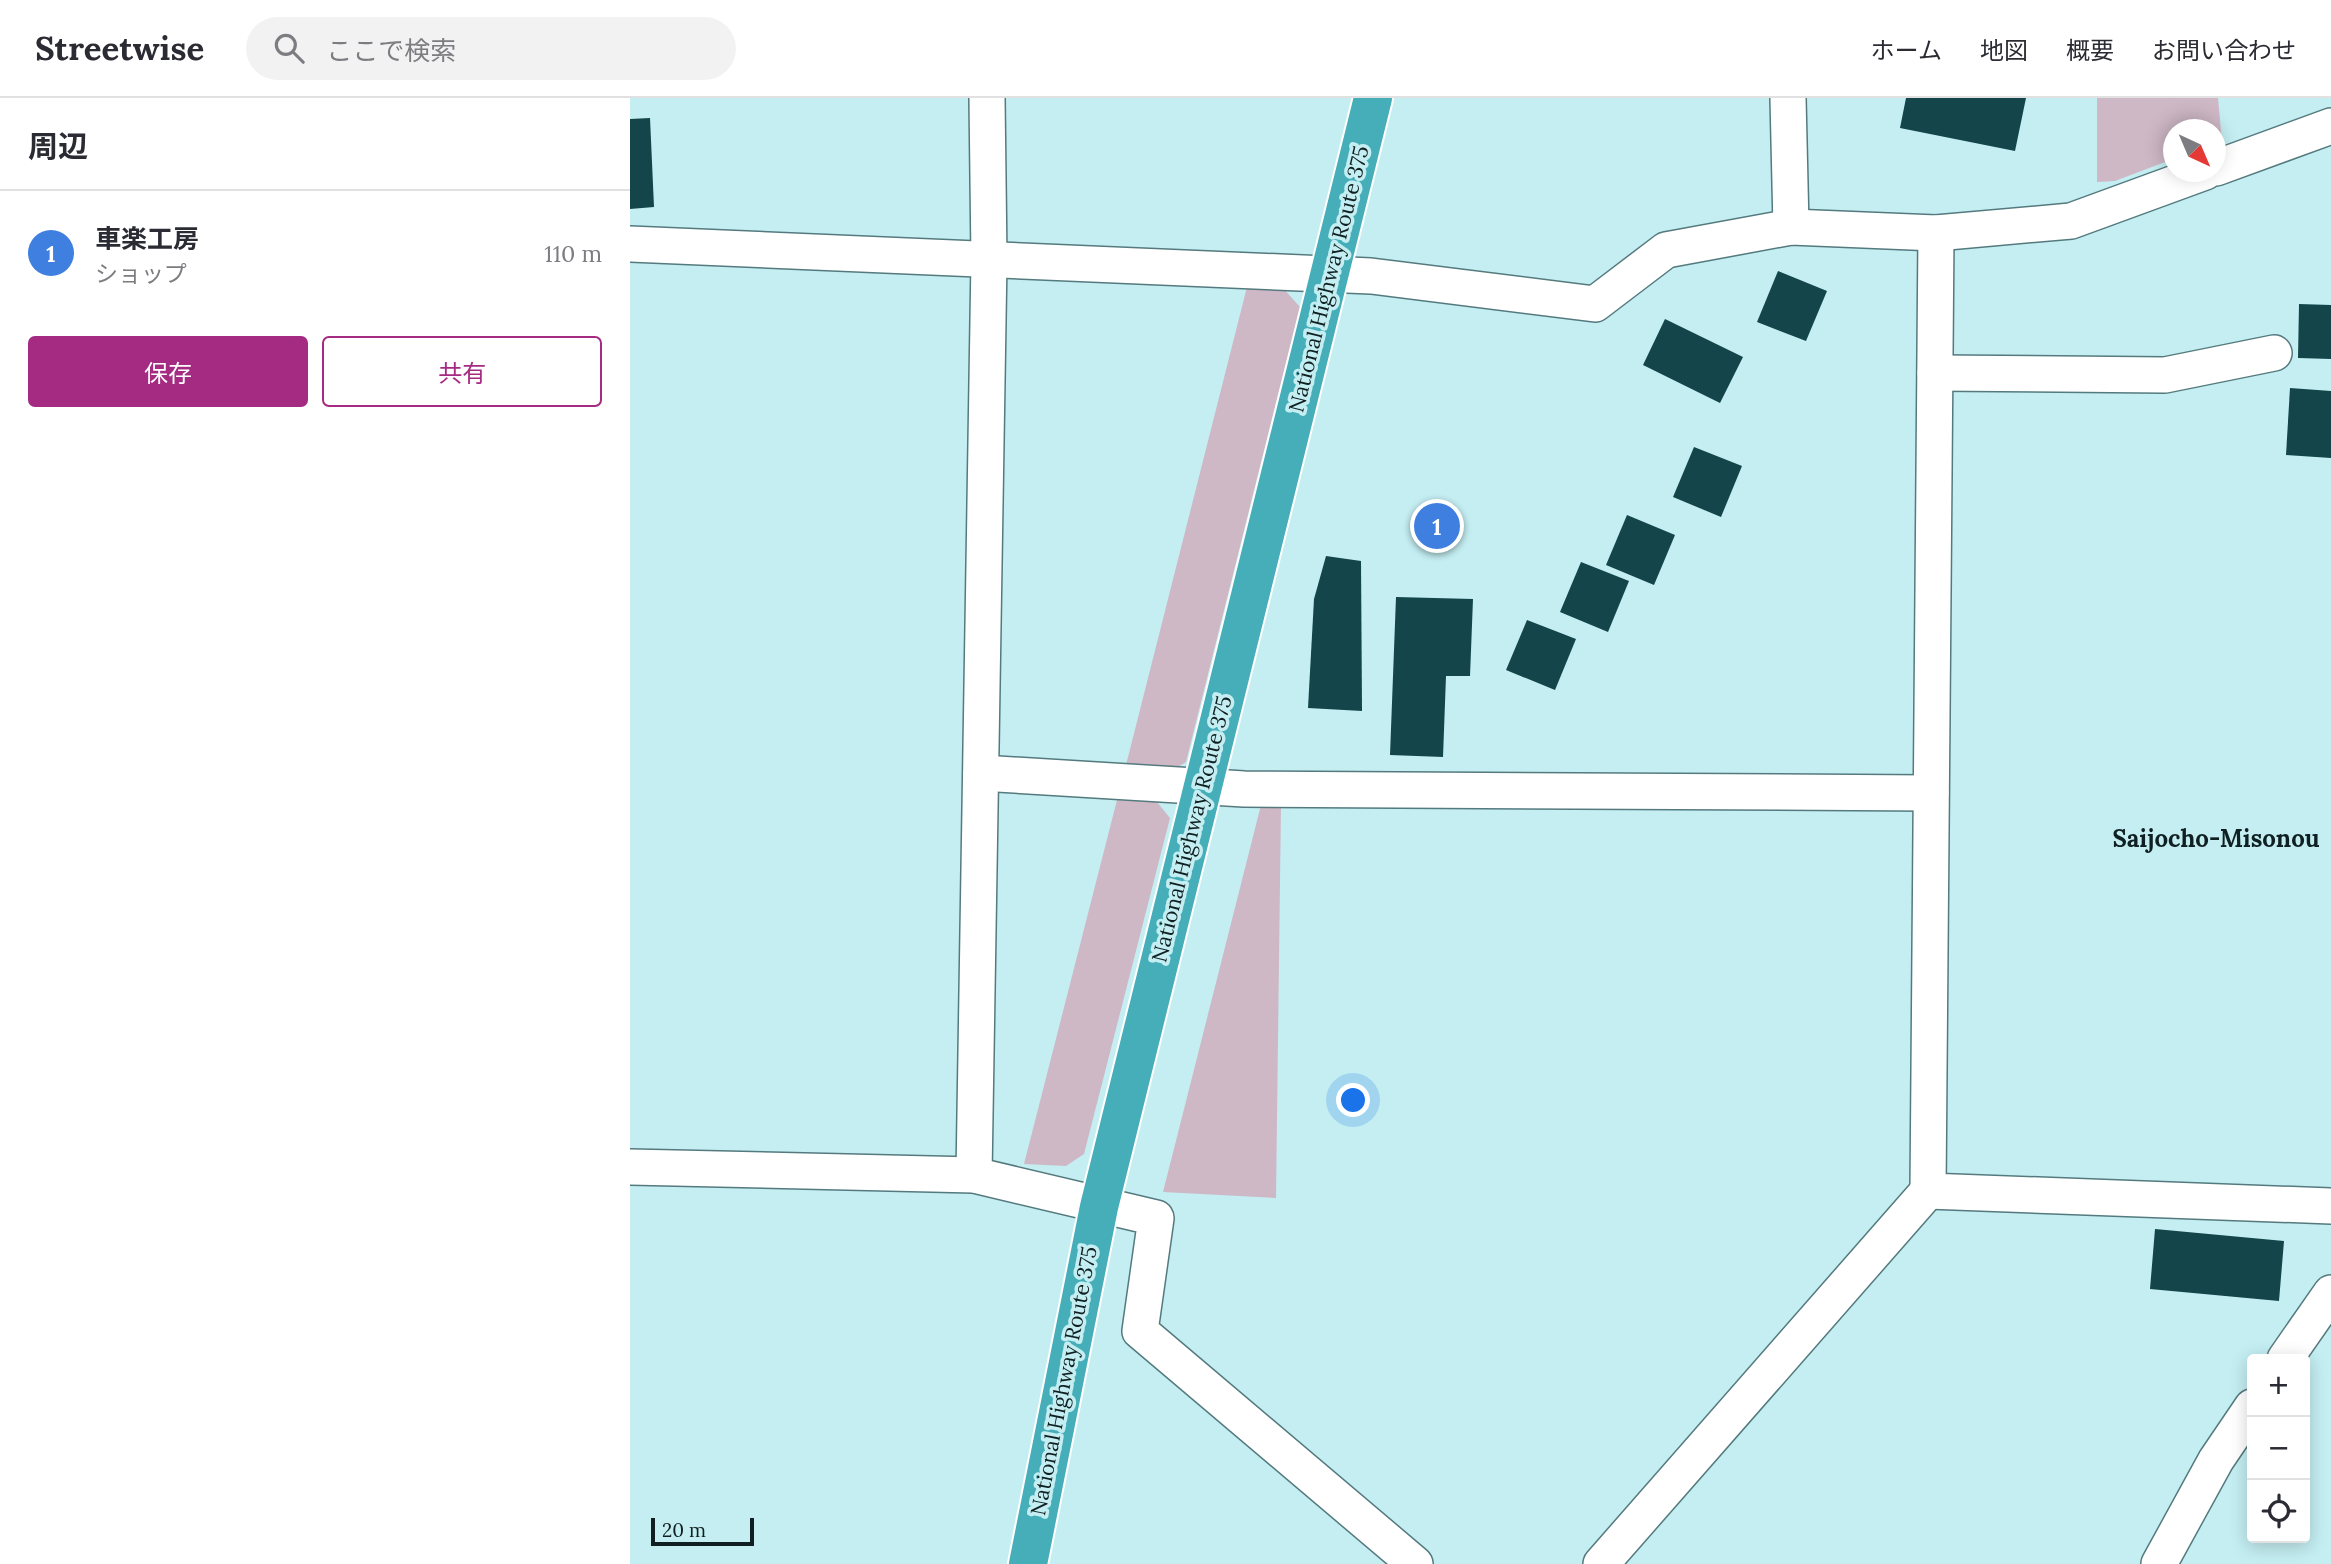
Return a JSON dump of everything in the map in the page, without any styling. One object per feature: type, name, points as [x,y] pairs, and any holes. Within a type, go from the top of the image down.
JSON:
[{"type":"highway","name":"National Highway Route 375","points":[[1028,1564],[1099,1207],[1373,98]]},
{"type":"street","points":[[974,1175],[989,259],[987,98]]},
{"type":"street","points":[[1788,98],[1791,227]]},
{"type":"street","points":[[2226,164],[2331,126]]},
{"type":"street","points":[[630,244],[1371,276],[1595,304],[1666,250],[1791,227],[1936,233],[2071,220],[2177,182]]},
{"type":"street","points":[[1601,1564],[1928,1191],[1936,233]]},
{"type":"street","points":[[1935,373],[2165,375],[2274,353]]},
{"type":"street","points":[[981,773],[1202,786],[1931,793]]},
{"type":"street","points":[[630,1167],[974,1175],[1099,1207],[1156,1218],[1140,1331],[1415,1564]]},
{"type":"street","points":[[1928,1191],[2331,1206]]},
{"type":"street","points":[[2288,1354],[2331,1293]]},
{"type":"street","points":[[2159,1564],[2216,1460],[2247,1414]]},
{"type":"shaded area","points":[[2097,98],[2218,98],[2220,119],[2163,119],[2163,163],[2115,181],[2097,182]]},
{"type":"shaded area","points":[[1248,283],[1282,287],[1300,307],[1186,762],[1167,774],[1125,769]]},
{"type":"shaded area","points":[[1117,800],[1157,802],[1170,818],[1084,1154],[1066,1166],[1024,1164]]},
{"type":"shaded area","points":[[1262,801],[1281,804],[1276,1198],[1163,1192]]},
{"type":"building","points":[[1906,98],[2026,98],[2015,151],[1900,128]]},
{"type":"building","points":[[650,118],[654,207],[630,209],[630,119]]},
{"type":"building","points":[[1778,271],[1827,291],[1806,341],[1757,322]]},
{"type":"building","points":[[2299,304],[2331,305],[2331,359],[2298,358]]},
{"type":"building","points":[[1665,319],[1743,357],[1720,403],[1643,365]]},
{"type":"building","points":[[2290,388],[2331,391],[2331,458],[2286,455]]},
{"type":"building","points":[[1694,447],[1742,466],[1721,517],[1673,497]]},
{"type":"building","points":[[1627,515],[1675,535],[1654,585],[1606,565]]},
{"type":"building","points":[[1326,556],[1361,561],[1362,711],[1308,708],[1314,599]]},
{"type":"building","points":[[1581,562],[1629,581],[1608,632],[1560,612]]},
{"type":"building","points":[[1396,597],[1473,599],[1470,676],[1446,676],[1443,757],[1390,755]]},
{"type":"building","points":[[1527,620],[1576,639],[1555,690],[1506,670]]},
{"type":"building","points":[[2155,1229],[2284,1241],[2279,1301],[2150,1289]]},
{"type":"place","name":"車楽工房","points":[[1437,526]]},
{"type":"district","name":"Saijocho-Misonou","points":[[2216,839]]}]
